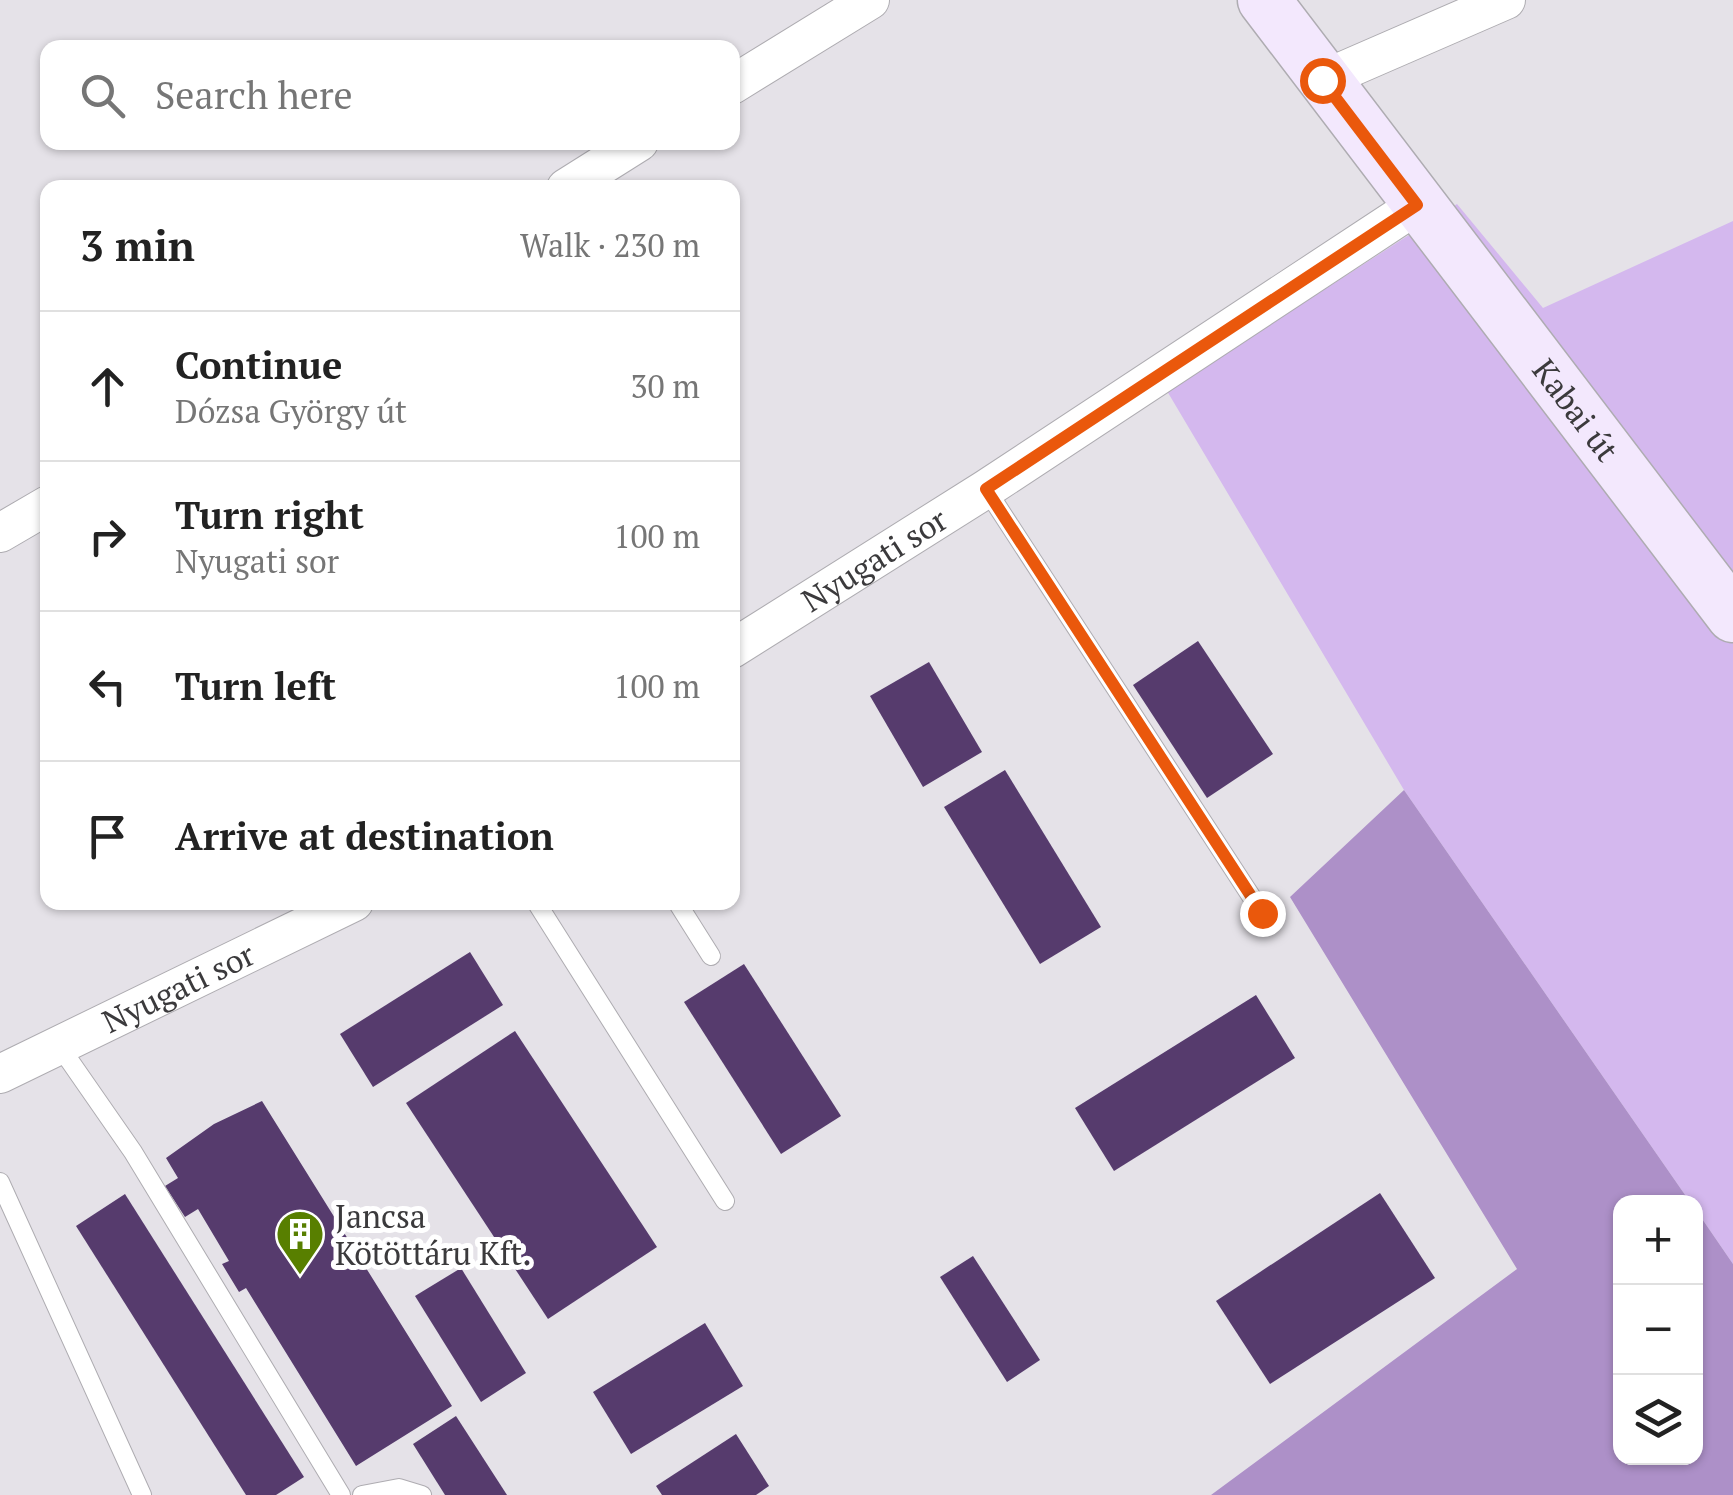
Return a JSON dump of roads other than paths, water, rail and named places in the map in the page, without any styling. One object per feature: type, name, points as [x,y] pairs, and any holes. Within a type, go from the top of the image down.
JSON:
[{"type":"main road","name":"Kabai út","points":[[1264,0],[1733,616]]},
{"type":"street","points":[[740,80],[870,0]]},
{"type":"street","points":[[1322,80],[1506,0]]},
{"type":"street","points":[[579,180],[626,150]]},
{"type":"street","name":"Nyugati sor","points":[[740,644],[986,489],[1417,205]]},
{"type":"street","points":[[0,534],[40,510]]},
{"type":"street","name":"Nyugati sor","points":[[0,1074],[343,910]]},
{"type":"lane","points":[[986,489],[1262,913]]},
{"type":"lane","points":[[541,910],[724,1201]]},
{"type":"lane","points":[[682,910],[711,956]]},
{"type":"lane","points":[[58,1044],[133,1152],[341,1495]]},
{"type":"lane","points":[[0,1182],[142,1495]]},
{"type":"lane","points":[[362,1495],[400,1488],[422,1495]]},
{"type":"place","name":"Jancsa Kötöttáru Kft.","points":[[300,1276]]}]
